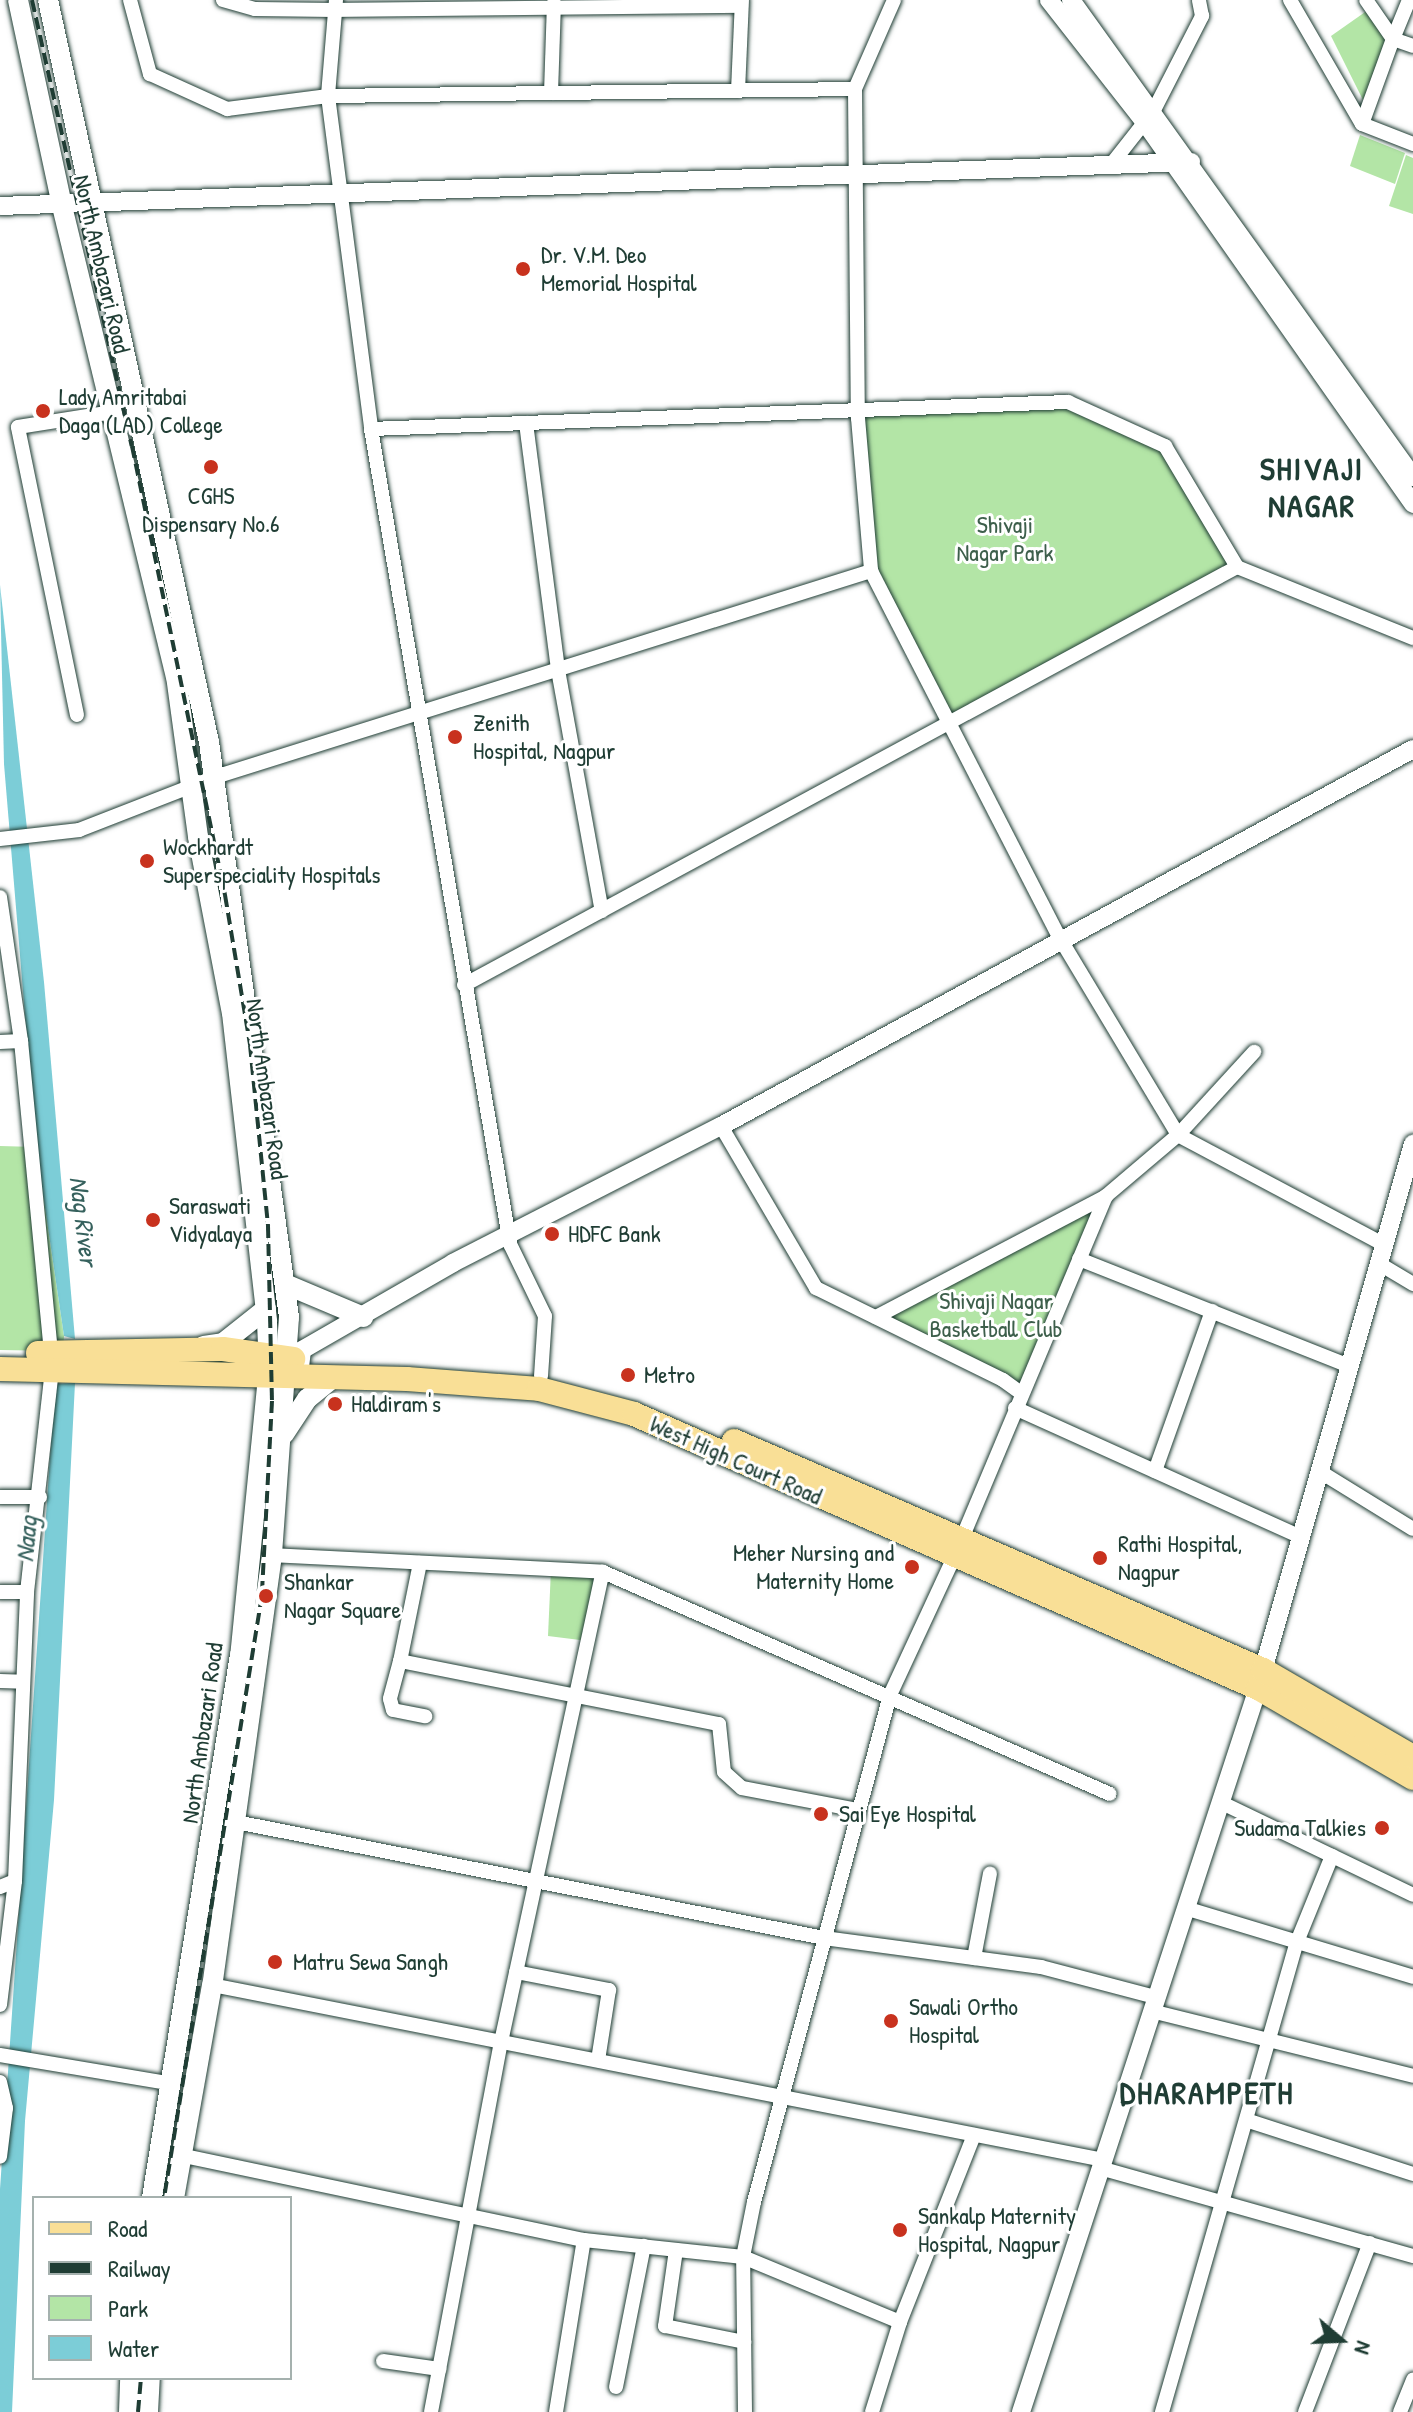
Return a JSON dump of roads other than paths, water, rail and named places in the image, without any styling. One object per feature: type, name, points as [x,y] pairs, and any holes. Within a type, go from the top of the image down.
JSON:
[{"type":"main road","name":"North Ambazari Road","points":[[18,0],[62,206],[176,676],[191,789],[232,1013],[266,1309],[285,1366],[173,2084],[152,2196]]},
{"type":"main road","name":"North Ambazari Road","points":[[48,0],[215,777],[285,1284],[285,1366],[272,1555],[212,1985],[174,2196]]},
{"type":"main road","points":[[285,1284],[363,1317]]},
{"type":"main road","points":[[188,1349],[223,1343],[266,1309]]},
{"type":"main road","name":"West High Court Road","points":[[0,1369],[188,1349],[335,1376],[539,1389],[634,1414],[958,1546]]},
{"type":"main road","name":"West High Court Road","points":[[0,1353],[51,1362],[285,1366],[541,1376],[636,1400],[1261,1679],[1413,1757]]},
{"type":"main road","points":[[280,1440],[307,1399],[335,1376]]},
{"type":"main road","name":"West High Court Road","points":[[1261,1679],[1413,1778]]},
{"type":"main road","points":[[129,2412],[130,2380]]},
{"type":"main road","points":[[148,2412],[150,2380]]},
{"type":"street","points":[[130,0],[150,74],[227,109],[328,96],[855,89]]},
{"type":"street","points":[[223,0],[255,9],[335,5],[741,3],[738,91]]},
{"type":"street","points":[[894,0],[855,89],[860,174],[858,410],[871,571],[1060,939],[1178,1135],[1383,1244]]},
{"type":"street","points":[[1049,0],[1149,115]]},
{"type":"street","points":[[1071,0],[1183,163],[1413,477]]},
{"type":"street","points":[[1110,166],[1149,115],[1202,16],[1199,0]]},
{"type":"street","points":[[1290,0],[1362,124],[1413,144]]},
{"type":"street","points":[[1366,0],[1393,39],[1413,46]]},
{"type":"street","points":[[1362,124],[1409,0]]},
{"type":"street","points":[[551,93],[553,4]]},
{"type":"street","points":[[335,5],[328,96],[371,429],[417,715],[508,1237],[545,1316],[541,1376]]},
{"type":"street","points":[[0,206],[1183,163]]},
{"type":"street","points":[[1183,163],[1413,504]]},
{"type":"street","points":[[371,429],[1068,402],[1165,446],[1237,567],[1413,638]]},
{"type":"street","points":[[77,715],[18,427],[112,412]]},
{"type":"street","points":[[526,423],[558,670],[602,911]]},
{"type":"street","points":[[464,985],[1237,567]]},
{"type":"street","points":[[0,839],[79,830],[191,789],[215,777],[871,571]]},
{"type":"street","points":[[285,1366],[302,1350],[508,1237],[721,1126],[1413,749]]},
{"type":"street","points":[[0,897],[21,1041],[51,1362],[40,1497],[27,1592],[15,1881],[0,2005]]},
{"type":"street","points":[[0,1042],[21,1041]]},
{"type":"street","points":[[876,1317],[1106,1196],[1178,1135],[1254,1052]]},
{"type":"street","points":[[721,1126],[816,1288],[841,1305],[876,1317],[1018,1400],[1155,1471],[1301,1537]]},
{"type":"street","points":[[1021,2412],[1261,1679],[1413,1144]]},
{"type":"street","points":[[745,2412],[743,2257],[857,1810],[890,1695],[958,1546],[1106,1196]]},
{"type":"street","points":[[1079,1259],[1349,1366]]},
{"type":"street","points":[[1378,1263],[1413,1284]]},
{"type":"street","points":[[1155,1471],[1212,1311]]},
{"type":"street","points":[[1319,1471],[1413,1529]]},
{"type":"street","points":[[0,1497],[40,1497]]},
{"type":"street","points":[[272,1555],[603,1572],[890,1695],[1110,1794]]},
{"type":"street","points":[[420,1563],[390,1699],[393,1710],[425,1716]]},
{"type":"street","points":[[431,2412],[501,2042],[603,1572]]},
{"type":"street","points":[[0,1592],[27,1592]]},
{"type":"street","points":[[400,1661],[719,1724],[724,1772],[742,1788],[857,1810]]},
{"type":"street","points":[[0,1681],[23,1682]]},
{"type":"street","points":[[1220,1802],[1413,1895]]},
{"type":"street","points":[[236,1822],[535,1884],[824,1938],[1041,1967],[1272,2042],[1413,2076]]},
{"type":"street","points":[[1162,2412],[1272,2042],[1297,1942],[1332,1856]]},
{"type":"street","points":[[974,1958],[990,1873]]},
{"type":"street","points":[[0,1887],[15,1881]]},
{"type":"street","points":[[1185,1908],[1413,1977]]},
{"type":"street","points":[[516,1972],[609,1990],[598,2060]]},
{"type":"street","points":[[212,1985],[784,2095],[974,2135],[1102,2164],[1413,2256]]},
{"type":"street","points":[[1,2055],[40,2059],[173,2084]]},
{"type":"street","points":[[0,2082],[6,2108],[0,2157]]},
{"type":"street","points":[[1249,2121],[1413,2174]]},
{"type":"street","points":[[872,2412],[900,2322],[974,2135]]},
{"type":"street","points":[[180,2155],[584,2240],[743,2257],[900,2322]]},
{"type":"street","points":[[556,2412],[584,2240]]},
{"type":"street","points":[[1305,2412],[1370,2243]]},
{"type":"street","points":[[616,2387],[644,2246]]},
{"type":"street","points":[[676,2250],[665,2326],[744,2342]]},
{"type":"street","points":[[383,2361],[439,2369]]},
{"type":"street","points":[[1400,2412],[1413,2381]]},
{"type":"water","points":[[0,585],[44,982],[75,1339],[64,1336],[36,1147],[4,764]]},
{"type":"water","points":[[75,1383],[54,1800],[25,2121],[12,2412],[0,2412],[0,2189],[55,1384]]},
{"type":"railway","points":[[32,0],[132,446],[225,895],[250,1045],[268,1226],[272,1401],[262,1595],[164,2196]]},
{"type":"railway","points":[[138,2412],[141,2380]]},
{"type":"place","name":"Dr. V.M. Deo Memorial Hospital","points":[[523,269]]},
{"type":"place","name":"Lady Amritabai Daga (LAD) College","points":[[43,411]]},
{"type":"place","name":"CGHS Dispensary No.6","points":[[211,467]]},
{"type":"place","name":"Zenith Hospital, Nagpur","points":[[455,737]]},
{"type":"place","name":"Wockhardt Superspeciality Hospitals","points":[[147,861]]},
{"type":"place","name":"Saraswati Vidyalaya","points":[[153,1220]]},
{"type":"place","name":"HDFC Bank","points":[[552,1234]]},
{"type":"place","name":"Metro","points":[[628,1375]]},
{"type":"place","name":"Haldiram's","points":[[335,1404]]},
{"type":"place","name":"Rathi Hospital, Nagpur","points":[[1100,1558]]},
{"type":"place","name":"Meher Nursing and Maternity Home","points":[[912,1567]]},
{"type":"place","name":"Shankar Nagar Square","points":[[266,1596]]},
{"type":"place","name":"Sai Eye Hospital","points":[[821,1814]]},
{"type":"place","name":"Sudama Talkies","points":[[1382,1828]]},
{"type":"place","name":"Matru Sewa Sangh","points":[[275,1962]]},
{"type":"place","name":"Sawali Ortho Hospital","points":[[891,2021]]},
{"type":"place","name":"Sankalp Maternity Hospital, Nagpur","points":[[900,2230]]},
{"type":"district","name":"SHIVAJI NAGAR","points":[[1312,488]]},
{"type":"district","name":"DHARAMPETH","points":[[1207,2093]]},
{"type":"park label","name":"Shivaji Nagar Park","points":[[1005,539]]},
{"type":"park label","name":"Shivaji Nagar Basketball Club","points":[[996,1315]]},
{"type":"water label","name":"Nag River","points":[[84,1221]]},
{"type":"water label","name":"Naag","points":[[26,1539]]}]
